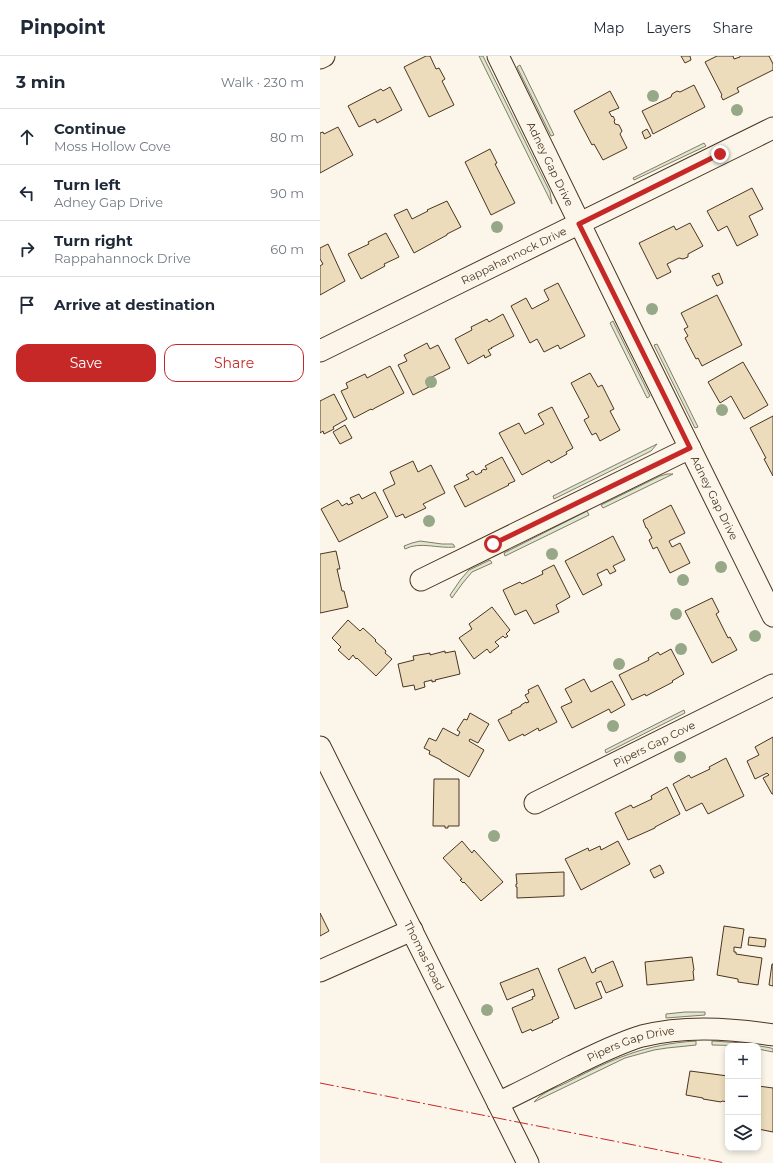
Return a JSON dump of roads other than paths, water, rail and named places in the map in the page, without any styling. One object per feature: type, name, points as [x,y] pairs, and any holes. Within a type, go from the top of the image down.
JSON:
[{"type":"street","points":[[320,58],[324,56]]},
{"type":"street","name":"Adney Gap Drive","points":[[498,56],[579,224],[773,616]]},
{"type":"street","name":"Rappahannock Drive","points":[[320,351],[773,128]]},
{"type":"street","points":[[421,580],[690,448]]},
{"type":"street","name":"Pipers Gap Cove","points":[[535,803],[773,685]]},
{"type":"street","name":"Thomas Road","points":[[321,753],[412,930],[528,1163]]},
{"type":"street","points":[[320,971],[412,930]]},
{"type":"street","name":"Pipers Gap Drive","points":[[498,1103],[627,1040],[662,1032],[705,1029],[732,1030],[773,1036]]}]
